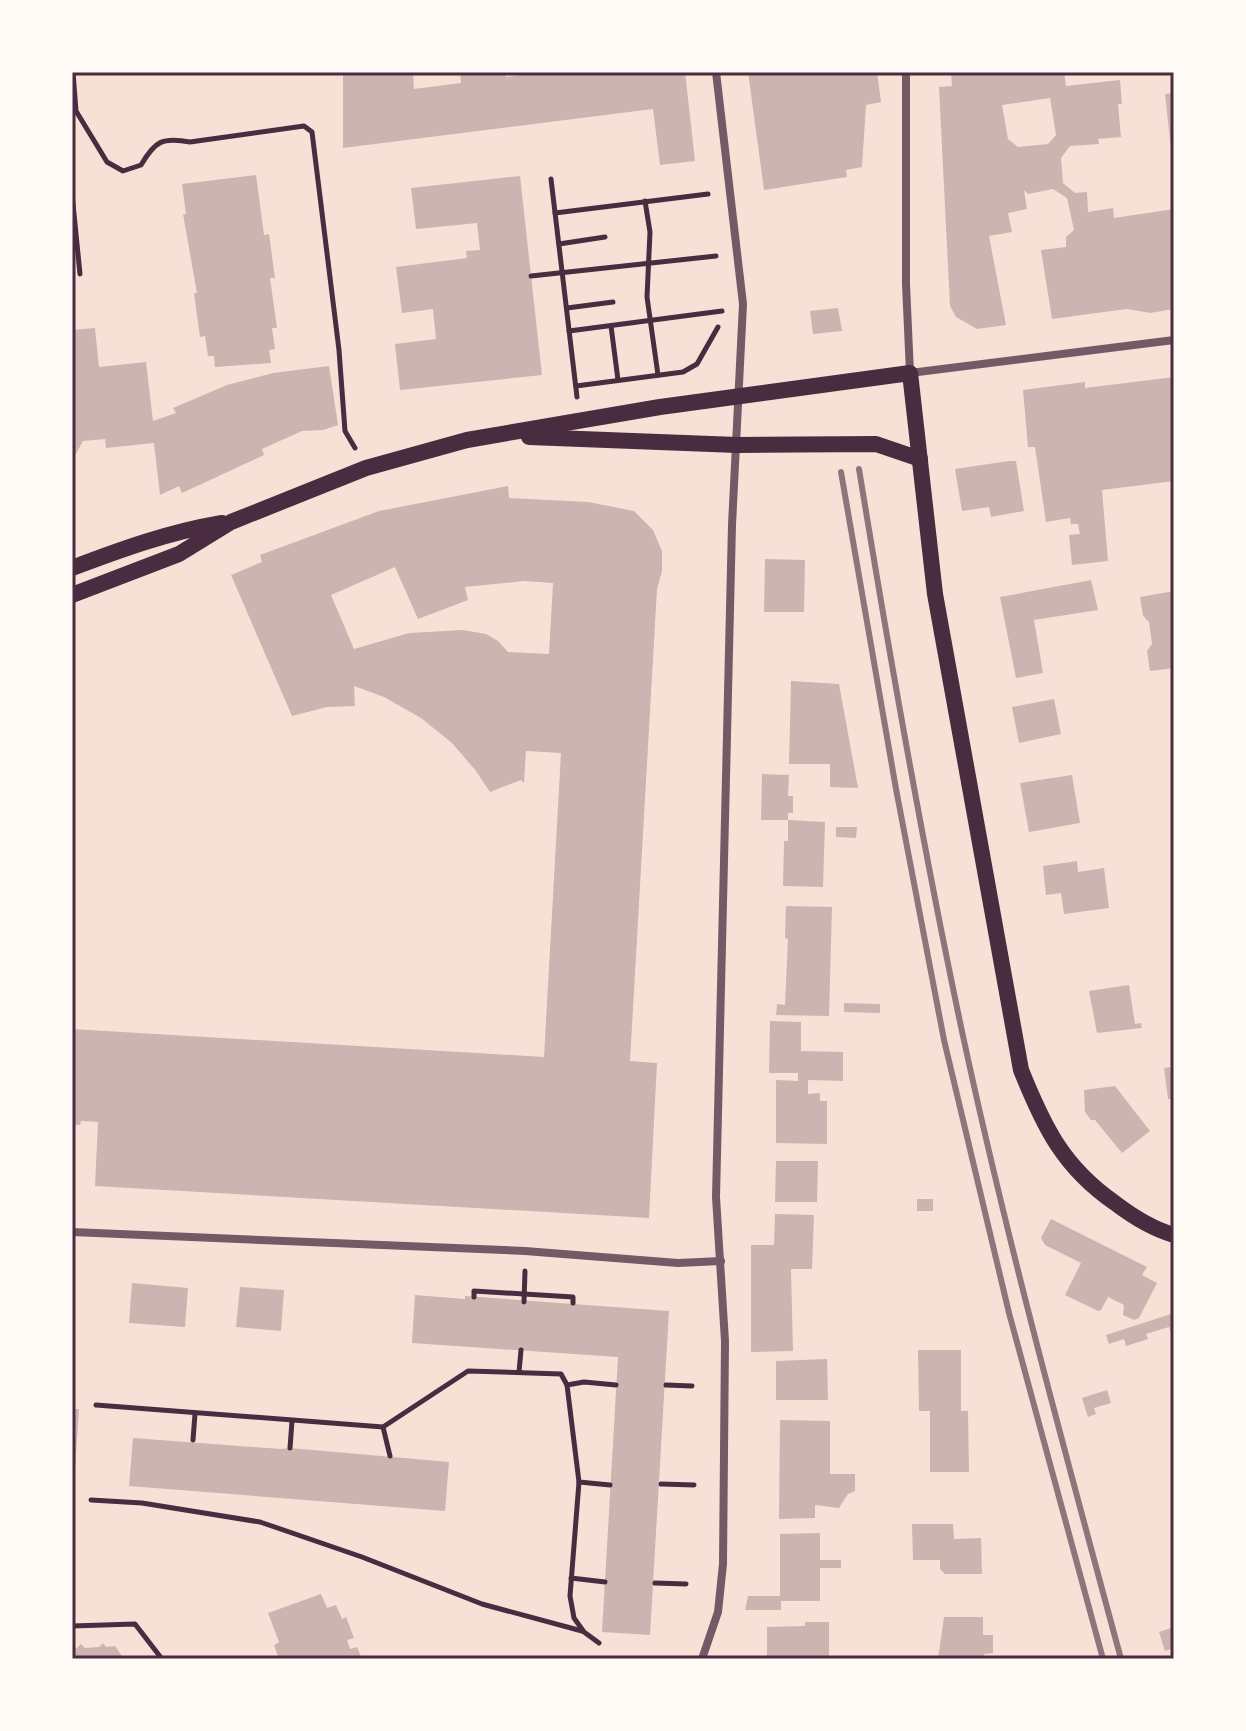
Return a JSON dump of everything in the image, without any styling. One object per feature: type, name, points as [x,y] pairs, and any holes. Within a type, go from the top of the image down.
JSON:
[{"type":"main road","points":[[72,595],[179,554],[231,522],[366,468],[467,440],[660,407],[910,373],[935,594],[1021,1070],[1040,1118],[1063,1156],[1090,1186],[1129,1214],[1174,1235]]},
{"type":"main road","points":[[496,436],[737,445],[876,444],[920,459]]},
{"type":"main road","points":[[72,568],[145,541],[231,522]]},
{"type":"street","points":[[702,1659],[718,1612],[723,1564],[725,1341],[716,1197],[732,525],[743,304],[716,72]]},
{"type":"street","points":[[906,72],[906,284],[910,373],[1174,340]]},
{"type":"street","points":[[72,1232],[525,1251],[678,1263],[721,1261]]},
{"type":"path","points":[[73,72],[74,111],[107,162],[123,171],[141,165],[150,149],[159,142],[173,139],[190,142],[304,126],[312,132],[339,350],[345,431],[366,468]]},
{"type":"path","points":[[551,179],[578,402]]},
{"type":"path","points":[[555,213],[708,193],[710,209]]},
{"type":"path","points":[[72,194],[80,274]]},
{"type":"path","points":[[645,201],[650,232],[647,297],[659,390]]},
{"type":"path","points":[[559,244],[605,237]]},
{"type":"path","points":[[531,276],[721,255]]},
{"type":"path","points":[[567,308],[613,302]]},
{"type":"path","points":[[569,331],[722,311],[718,330],[697,364],[683,372],[576,386]]},
{"type":"path","points":[[611,326],[618,381]]},
{"type":"path","points":[[524,1283],[524,1302]]},
{"type":"path","points":[[474,1297],[474,1291],[524,1294],[573,1297],[573,1303]]},
{"type":"path","points":[[519,1372],[521,1350]]},
{"type":"path","points":[[96,1405],[383,1427],[468,1371],[561,1374],[567,1385],[579,1482],[570,1596],[574,1618],[584,1632],[599,1643]]},
{"type":"path","points":[[567,1385],[584,1382],[616,1385]]},
{"type":"path","points":[[666,1385],[692,1386]]},
{"type":"path","points":[[193,1440],[195,1413]]},
{"type":"path","points":[[290,1448],[292,1421]]},
{"type":"path","points":[[383,1427],[390,1456]]},
{"type":"path","points":[[579,1482],[610,1485]]},
{"type":"path","points":[[661,1484],[694,1485]]},
{"type":"path","points":[[91,1500],[142,1503],[260,1522],[362,1557],[482,1604],[584,1632]]},
{"type":"path","points":[[571,1578],[605,1582]]},
{"type":"path","points":[[655,1583],[686,1584]]},
{"type":"path","points":[[72,1626],[135,1624],[162,1659]]},
{"type":"building","points":[[343,72],[413,72],[414,89],[461,83],[460,72],[505,72],[506,77],[545,72],[685,72],[695,161],[660,165],[653,109],[343,148]]},
{"type":"building","points":[[748,72],[877,72],[881,102],[866,105],[862,167],[846,170],[847,177],[764,190]]},
{"type":"building","points":[[951,72],[1064,72],[1066,86],[1120,80],[1122,104],[1118,104],[1121,137],[1098,139],[1099,144],[1070,146],[1061,158],[1063,183],[1075,193],[1087,192],[1088,212],[1113,208],[1114,218],[1174,209],[1174,309],[1150,313],[1127,309],[1052,319],[1041,250],[1066,247],[1066,237],[1074,230],[1067,198],[1053,189],[1028,194],[1024,190],[1027,209],[1008,213],[1012,232],[989,236],[1006,325],[977,329],[956,317],[950,306],[939,87],[952,86]],"holes":[[[1050,98],[1056,135],[1048,144],[1018,147],[1008,139],[1002,105]]]},
{"type":"building","points":[[1174,93],[1174,157],[1172,158],[1165,94]]},
{"type":"building","points":[[256,175],[264,235],[269,234],[275,278],[270,278],[277,328],[272,328],[275,349],[269,350],[271,363],[215,367],[214,356],[208,356],[205,336],[200,337],[194,293],[197,293],[183,214],[186,214],[182,184]]},
{"type":"building","points":[[520,176],[542,375],[400,390],[395,344],[436,339],[433,309],[402,313],[396,267],[467,258],[466,251],[480,250],[477,223],[416,229],[411,188]]},
{"type":"building","points":[[838,308],[842,331],[813,334],[810,311]]},
{"type":"building","points":[[95,328],[99,367],[146,362],[153,421],[176,413],[173,408],[227,385],[273,373],[329,366],[338,425],[323,430],[302,431],[262,449],[264,455],[182,493],[179,486],[160,495],[154,443],[106,448],[105,439],[83,441],[72,461],[72,330]]},
{"type":"building","points":[[1174,377],[1174,481],[1102,490],[1108,561],[1072,565],[1069,535],[1080,534],[1078,524],[1071,524],[1070,518],[1046,522],[1035,447],[1028,447],[1023,390],[1085,382],[1085,388]]},
{"type":"building","points":[[1016,461],[1024,511],[991,517],[989,507],[962,511],[955,469]]},
{"type":"building","points":[[508,486],[509,498],[588,502],[634,511],[653,530],[662,551],[662,571],[657,589],[630,1061],[657,1063],[649,1218],[95,1186],[98,1122],[81,1121],[80,1125],[72,1125],[72,1029],[544,1057],[561,753],[526,751],[524,783],[521,780],[490,792],[452,743],[421,718],[384,697],[354,686],[355,706],[327,707],[292,716],[231,575],[262,562],[260,555],[379,511]],"holes":[[[395,567],[418,619],[468,600],[465,587],[524,581],[553,583],[549,654],[508,652],[486,634],[463,630],[409,633],[354,649],[331,595]]]},
{"type":"building","points":[[765,559],[805,560],[804,612],[764,612]]},
{"type":"building","points":[[1091,580],[1098,610],[1034,620],[1043,673],[1016,678],[1000,597]]},
{"type":"building","points":[[1174,591],[1174,668],[1150,671],[1147,651],[1152,644],[1149,622],[1143,616],[1140,597]]},
{"type":"building","points":[[791,681],[839,684],[858,788],[830,787],[830,764],[789,764]]},
{"type":"building","points":[[1054,699],[1061,734],[1019,743],[1012,707]]},
{"type":"building","points":[[762,774],[789,775],[788,796],[793,796],[793,813],[788,813],[788,820],[761,820]]},
{"type":"building","points":[[1072,775],[1080,823],[1029,832],[1020,783]]},
{"type":"building","points":[[788,820],[825,822],[823,887],[783,886],[784,841],[788,841]]},
{"type":"building","points":[[836,827],[857,827],[856,838],[836,837]]},
{"type":"building","points":[[1077,861],[1078,872],[1104,868],[1109,908],[1064,914],[1061,893],[1046,895],[1043,866]]},
{"type":"building","points":[[786,906],[832,907],[829,1016],[776,1015],[777,1004],[785,1005]]},
{"type":"building","points":[[1129,985],[1135,1024],[1141,1023],[1142,1028],[1097,1033],[1089,991]]},
{"type":"building","points":[[844,1003],[880,1004],[880,1013],[844,1012]]},
{"type":"building","points":[[770,1021],[801,1022],[801,1051],[843,1052],[843,1081],[808,1080],[808,1094],[820,1093],[820,1101],[827,1101],[827,1144],[776,1143],[776,1080],[798,1081],[798,1073],[769,1073]]},
{"type":"building","points":[[1170,1067],[1174,1099],[1168,1099],[1164,1068]]},
{"type":"building","points":[[1115,1086],[1150,1131],[1122,1153],[1085,1112],[1084,1090]]},
{"type":"building","points":[[776,1161],[818,1161],[817,1202],[775,1202]]},
{"type":"building","points":[[917,1199],[933,1199],[933,1211],[917,1211]]},
{"type":"building","points":[[775,1214],[814,1215],[812,1269],[791,1269],[793,1351],[751,1352],[751,1245],[774,1245]]},
{"type":"building","points":[[1051,1219],[1147,1267],[1142,1275],[1157,1283],[1139,1318],[1134,1320],[1123,1315],[1124,1305],[1108,1297],[1098,1311],[1065,1295],[1081,1263],[1045,1245],[1041,1238]]},
{"type":"building","points":[[132,1283],[188,1288],[185,1327],[129,1323]]},
{"type":"building","points":[[240,1287],[284,1290],[281,1331],[236,1327]]},
{"type":"building","points":[[415,1295],[669,1311],[650,1635],[602,1632],[618,1357],[412,1343]]},
{"type":"building","points":[[1174,1313],[1174,1341],[1169,1327],[1146,1334],[1148,1339],[1126,1346],[1124,1339],[1109,1344],[1106,1335]]},
{"type":"building","points":[[918,1350],[961,1350],[961,1411],[968,1411],[969,1472],[930,1472],[930,1411],[919,1411]]},
{"type":"building","points":[[827,1359],[828,1400],[776,1400],[776,1361]]},
{"type":"building","points":[[1107,1390],[1111,1403],[1094,1408],[1096,1414],[1088,1417],[1082,1398]]},
{"type":"building","points":[[72,1409],[79,1409],[74,1485],[72,1485]]},
{"type":"building","points":[[780,1420],[830,1421],[830,1474],[855,1474],[855,1491],[848,1494],[839,1508],[815,1505],[815,1518],[779,1519]]},
{"type":"building","points":[[133,1438],[449,1462],[445,1511],[129,1486]]},
{"type":"building","points":[[912,1524],[953,1524],[954,1539],[981,1538],[982,1574],[945,1574],[940,1569],[940,1560],[913,1560]]},
{"type":"building","points":[[820,1533],[820,1560],[841,1560],[841,1568],[820,1568],[820,1601],[781,1601],[781,1610],[745,1610],[748,1596],[780,1596],[780,1534]]},
{"type":"building","points":[[321,1594],[327,1608],[336,1605],[342,1619],[346,1617],[354,1638],[347,1640],[350,1649],[357,1647],[362,1659],[279,1659],[274,1645],[279,1642],[268,1613]]},
{"type":"building","points":[[944,1617],[983,1617],[983,1635],[993,1635],[993,1653],[984,1654],[983,1659],[938,1659]]},
{"type":"building","points":[[805,1622],[829,1622],[829,1659],[767,1659],[767,1627],[805,1626]]},
{"type":"building","points":[[1174,1627],[1174,1648],[1165,1651],[1159,1632]]},
{"type":"building","points":[[103,1643],[106,1647],[115,1646],[124,1659],[72,1659],[72,1649],[81,1644],[85,1648],[99,1647]]},
{"type":"railway","points":[[859,469],[934,895],[980,1114],[1058,1426],[1121,1659]]},
{"type":"railway","points":[[841,472],[896,789],[944,1040],[1009,1313],[1103,1659]]}]
